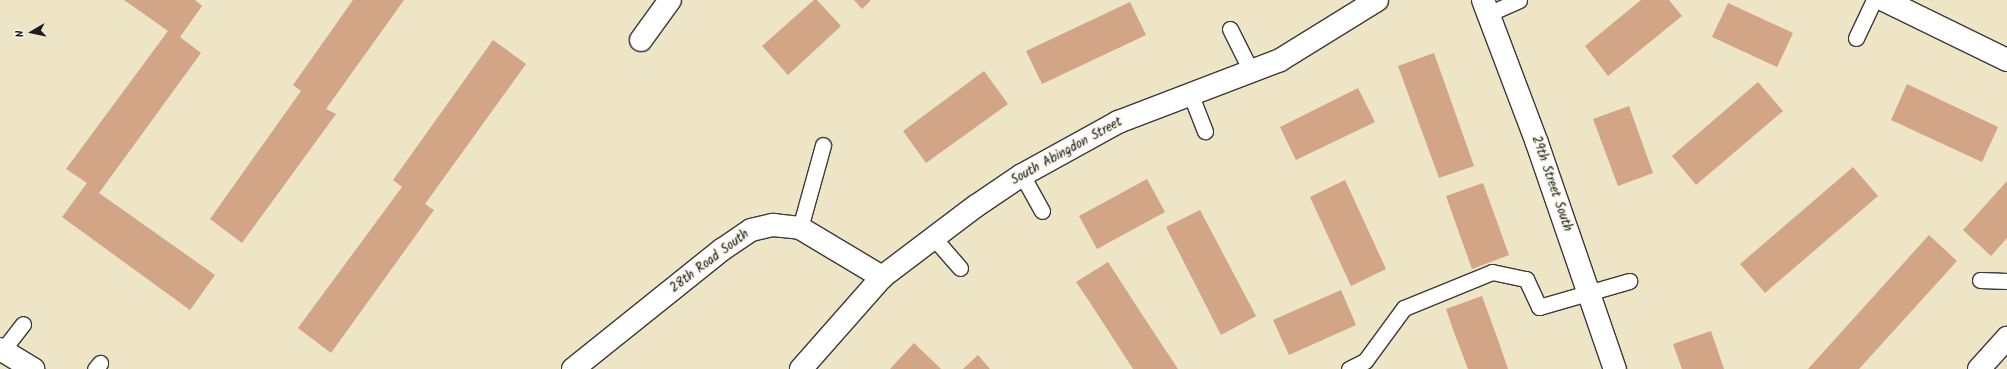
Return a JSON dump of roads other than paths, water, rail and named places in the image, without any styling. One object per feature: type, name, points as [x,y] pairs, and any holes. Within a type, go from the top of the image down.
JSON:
[{"type":"street","points":[[641,40],[670,0]]},
{"type":"street","name":"South Abingdon Street","points":[[801,369],[882,277],[933,237],[1022,175],[1118,122],[1190,92],[1280,60],[1377,0]]},
{"type":"street","points":[[1884,0],[2007,60]]},
{"type":"street","name":"29th Street South","points":[[1486,7],[1537,143],[1588,295],[1615,369]]},
{"type":"street","name":"28th Road South","points":[[573,369],[723,249],[751,230],[773,225],[800,228],[882,277]]},
{"type":"street","points":[[1979,369],[2007,338]]},
{"type":"street","points":[[1,350],[33,369]]},
{"type":"lane","points":[[1486,7],[1519,0]]},
{"type":"lane","points":[[1856,38],[1874,0]]},
{"type":"lane","points":[[1230,29],[1251,71]]},
{"type":"lane","points":[[1190,92],[1205,131]]},
{"type":"lane","points":[[800,228],[822,145]]},
{"type":"lane","points":[[1022,175],[1042,211]]},
{"type":"lane","points":[[933,237],[960,268]]},
{"type":"lane","points":[[1349,369],[1365,361],[1404,308],[1492,272],[1526,279],[1539,307],[1588,295],[1629,281]]},
{"type":"lane","points":[[1980,280],[2007,281]]},
{"type":"lane","points":[[1,350],[23,324]]}]
